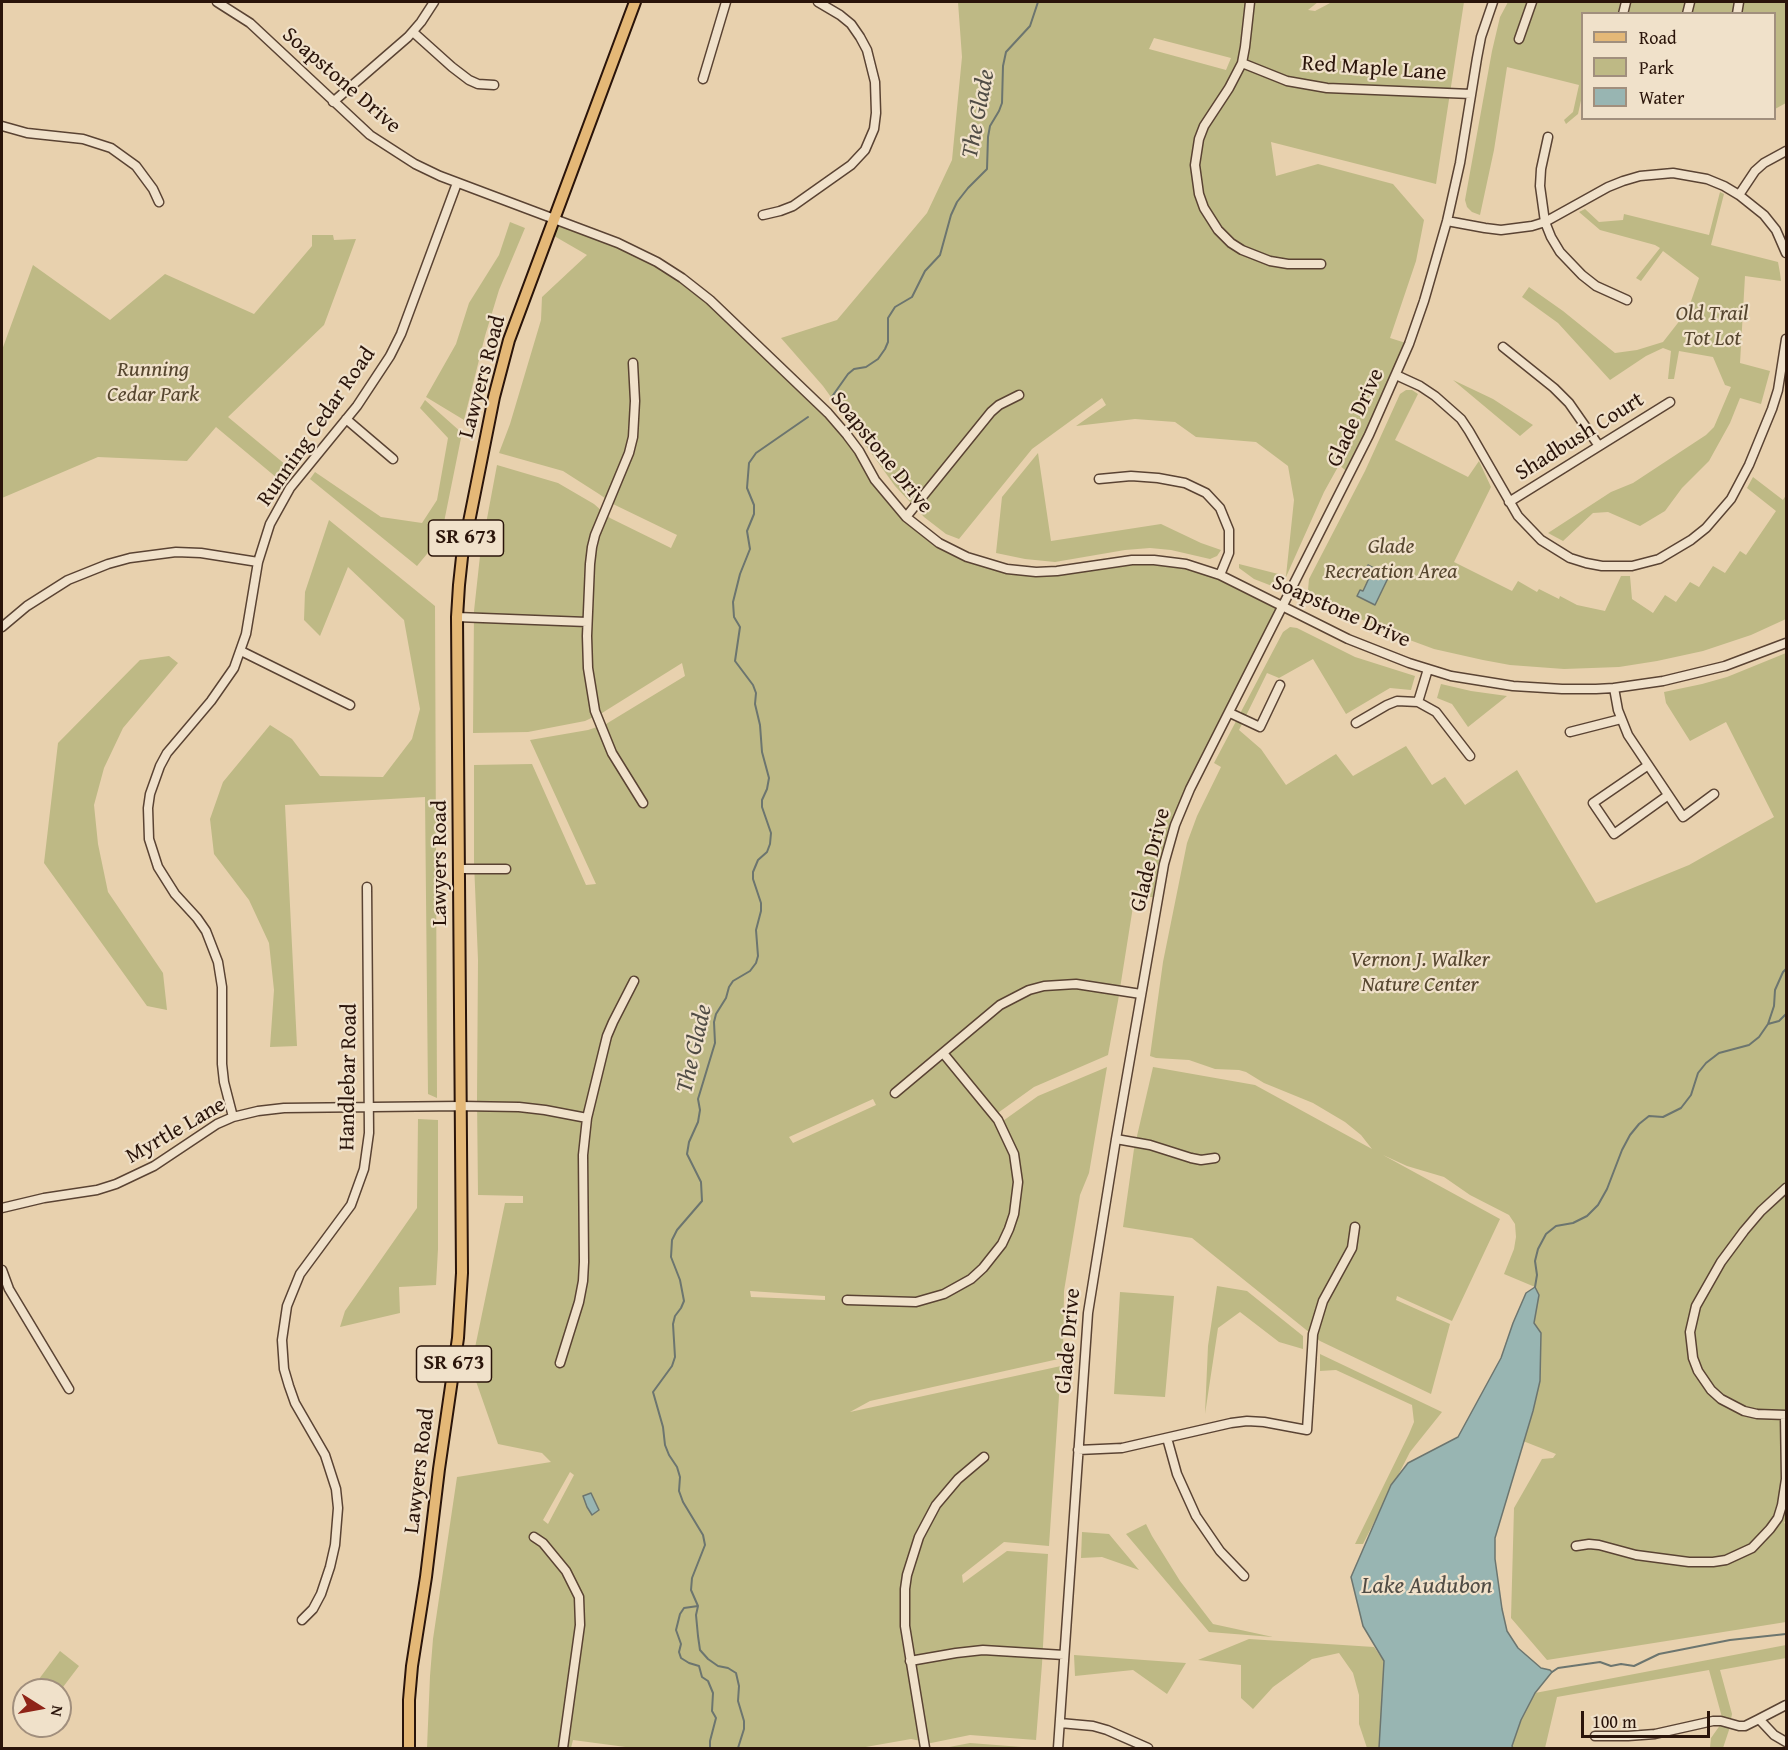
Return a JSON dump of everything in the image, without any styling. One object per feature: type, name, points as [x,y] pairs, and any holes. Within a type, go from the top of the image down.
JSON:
[{"type":"main road","name":"Lawyers Road","points":[[409,1749],[412,1666],[428,1567],[460,1319],[462,1273],[458,617],[462,556],[501,368],[509,340],[635,2]]},
{"type":"street","name":"Soapstone Drive","points":[[217,2],[250,23],[333,102],[370,135],[393,151],[440,176],[618,243],[669,269],[710,300],[828,413],[859,452],[875,480],[906,517],[928,536],[977,561],[1026,572],[1057,572],[1112,562],[1144,560],[1186,564],[1220,575],[1376,651],[1451,676],[1513,686],[1562,689],[1614,688],[1663,681],[1755,656],[1786,643]]},
{"type":"street","points":[[333,102],[413,32],[434,2]]},
{"type":"street","points":[[703,79],[726,2]]},
{"type":"street","points":[[763,215],[793,206],[851,165],[865,150],[874,129],[875,82],[867,50],[851,24],[818,2]]},
{"type":"street","points":[[1250,2],[1242,63],[1204,126],[1199,139],[1195,165],[1198,194],[1210,220],[1222,235],[1242,250],[1255,256],[1288,264],[1321,264]]},
{"type":"street","name":"Glade Drive","points":[[1058,1749],[1088,1313],[1167,850],[1190,789],[1369,435],[1396,375],[1424,301],[1447,221],[1460,162],[1481,37],[1493,2]]},
{"type":"street","points":[[1519,39],[1532,2]]},
{"type":"street","points":[[413,32],[469,80],[478,84],[494,85]]},
{"type":"street","name":"Red Maple Lane","points":[[1242,63],[1278,78],[1307,86],[1471,94]]},
{"type":"street","points":[[2,126],[27,133],[83,139],[111,148],[136,166],[153,189],[159,202]]},
{"type":"street","points":[[1548,137],[1540,177],[1545,222],[1560,252],[1582,275],[1596,286],[1627,300]]},
{"type":"street","points":[[1739,195],[1755,171],[1764,163],[1786,151]]},
{"type":"street","points":[[1447,221],[1501,230],[1517,229],[1545,222],[1615,184],[1640,176],[1673,173],[1707,179],[1739,195],[1764,215],[1779,236],[1786,253]]},
{"type":"street","name":"Running Cedar Road","points":[[233,1117],[222,1064],[222,987],[218,962],[206,931],[175,894],[152,853],[147,824],[150,794],[160,766],[234,668],[248,624],[258,561],[270,524],[287,492],[379,375],[401,334],[457,183]]},
{"type":"street","points":[[1396,375],[1435,396],[1461,419],[1509,502],[1523,523],[1541,540],[1570,558],[1586,563],[1602,566],[1632,566],[1659,559],[1675,551],[1706,528],[1741,483],[1778,390],[1786,339]]},
{"type":"street","points":[[1503,347],[1569,403],[1599,446]]},
{"type":"street","points":[[633,363],[636,401],[633,437],[629,453],[592,547],[587,621],[588,668],[595,711],[612,753],[643,802]]},
{"type":"street","points":[[906,517],[991,412],[999,405],[1019,395]]},
{"type":"street","name":"Shadbush Court","points":[[1509,502],[1670,402]]},
{"type":"street","points":[[346,419],[393,459]]},
{"type":"street","points":[[1099,479],[1131,476],[1158,478],[1185,483],[1206,493],[1220,508],[1229,530],[1229,553],[1220,575]]},
{"type":"street","points":[[2,627],[27,606],[68,580],[98,567],[130,558],[176,552],[258,561]]},
{"type":"street","points":[[458,617],[587,621]]},
{"type":"street","points":[[241,651],[350,705]]},
{"type":"street","points":[[1418,702],[1428,669]]},
{"type":"street","points":[[1230,713],[1260,727],[1280,685]]},
{"type":"street","points":[[1614,688],[1615,700],[1628,735],[1683,817],[1714,794]]},
{"type":"street","points":[[1356,723],[1397,701],[1418,702],[1436,712],[1470,756]]},
{"type":"street","points":[[1570,732],[1621,719]]},
{"type":"street","points":[[1647,766],[1593,803],[1614,834],[1667,796]]},
{"type":"street","points":[[459,869],[506,869]]},
{"type":"street","name":"Handlebar Road","points":[[302,1620],[313,1609],[321,1594],[330,1567],[335,1545],[338,1508],[336,1490],[325,1455],[295,1403],[289,1386],[282,1355],[284,1324],[287,1306],[300,1274],[345,1215],[359,1187],[368,1150],[367,887]]},
{"type":"street","points":[[560,1364],[583,1281],[583,1155],[587,1118],[608,1036],[634,981]]},
{"type":"street","points":[[895,1093],[1000,1005],[1029,990],[1053,985],[1076,984],[1141,994]]},
{"type":"street","points":[[847,1300],[915,1302],[944,1294],[965,1283],[983,1268],[998,1250],[1009,1229],[1014,1214],[1018,1182],[1014,1154],[995,1116],[942,1053]]},
{"type":"street","name":"Myrtle Lane","points":[[2,1208],[44,1198],[97,1190],[116,1184],[154,1166],[210,1128],[233,1117],[258,1111],[284,1108],[519,1107],[587,1118]]},
{"type":"street","points":[[1116,1139],[1150,1145],[1201,1160],[1215,1158]]},
{"type":"street","points":[[1576,1546],[1599,1545],[1662,1559],[1701,1562],[1726,1560],[1752,1548],[1778,1518],[1786,1479],[1786,1415],[1756,1414],[1744,1411],[1721,1399],[1711,1390],[1698,1371],[1693,1358],[1690,1332],[1696,1306],[1721,1262],[1750,1224],[1786,1188]]},
{"type":"street","points":[[1078,1450],[1122,1448],[1231,1423],[1264,1422],[1307,1430],[1313,1334],[1323,1301],[1352,1248],[1355,1227]]},
{"type":"street","points":[[2,1270],[9,1289],[69,1389]]},
{"type":"street","points":[[1167,1438],[1177,1474],[1196,1516],[1220,1551],[1244,1576]]},
{"type":"street","points":[[925,1749],[905,1626],[905,1589],[912,1555],[928,1520],[957,1479],[984,1457]]},
{"type":"street","points":[[534,1537],[555,1556],[579,1597],[580,1625],[563,1749]]},
{"type":"street","points":[[910,1661],[975,1650],[1064,1655]]},
{"type":"street","points":[[1595,1736],[1655,1734],[1713,1721],[1745,1726],[1786,1705]]},
{"type":"street","points":[[1760,1719],[1774,1735],[1786,1742]]},
{"type":"street","points":[[1060,1723],[1093,1726],[1107,1730],[1148,1749]]},
{"type":"green space","points":[[958,2],[1318,2],[1308,10],[1315,11],[1332,2],[1464,2],[1436,184],[1271,142],[1276,176],[1318,164],[1393,184],[1424,220],[1416,261],[1390,338],[1409,344],[1350,474],[1339,465],[1324,492],[1286,577],[1278,585],[1272,586],[1254,579],[1239,568],[1239,564],[1286,576],[1294,500],[1288,466],[1256,442],[1196,437],[1175,422],[1135,419],[1076,426],[1106,405],[1102,398],[1032,449],[959,539],[946,534],[924,517],[895,486],[823,386],[781,338],[837,320],[927,213],[952,160],[962,57]],"holes":[[[1154,38],[1231,58],[1226,70],[1149,49]]]},
{"type":"green space","points":[[1508,2],[1786,2],[1786,103],[1776,108],[1776,12],[1581,12],[1581,100],[1578,114],[1566,124],[1564,120],[1573,112],[1579,85],[1507,67],[1494,150],[1480,215],[1467,207],[1465,200],[1500,17]]},
{"type":"green space","name":"Old Trail Tot Lot","points":[[1720,192],[1724,194],[1711,245],[1778,262],[1781,281],[1745,276],[1740,363],[1770,371],[1761,404],[1740,398],[1730,423],[1709,461],[1682,488],[1665,511],[1640,526],[1608,512],[1593,513],[1563,541],[1548,533],[1611,492],[1633,483],[1706,435],[1714,427],[1731,387],[1725,385],[1713,357],[1679,351],[1674,379],[1668,379],[1671,351],[1663,348],[1646,356],[1610,380],[1558,323],[1522,297],[1529,287],[1615,353],[1637,350],[1663,342],[1688,310],[1699,278],[1663,251],[1641,281],[1636,278],[1660,248],[1600,230],[1579,212],[1585,209],[1599,222],[1623,220],[1624,214],[1709,235]]},
{"type":"green space","points":[[555,219],[618,243],[682,278],[828,413],[895,505],[948,548],[1026,571],[1132,560],[1196,567],[1283,607],[1181,809],[1157,898],[1135,894],[1108,1055],[1034,1087],[995,1115],[1000,1123],[1038,1096],[1107,1067],[1089,1173],[1080,1195],[1064,1291],[1063,1358],[870,1401],[850,1412],[1061,1366],[1049,1546],[1004,1542],[962,1575],[963,1583],[1007,1551],[1048,1554],[1036,1740],[970,1735],[931,1743],[911,1739],[860,1748],[633,1748],[573,1740],[571,1748],[427,1748],[433,1639],[457,1477],[551,1462],[542,1453],[498,1444],[471,1367],[505,1203],[523,1203],[523,1196],[478,1195],[478,960],[474,862],[474,765],[532,764],[586,885],[596,884],[530,740],[588,730],[606,724],[685,676],[682,663],[602,713],[585,721],[528,732],[473,733],[474,611],[480,556],[497,465],[558,483],[594,504],[610,518],[671,548],[677,535],[615,505],[563,471],[499,453],[541,320],[542,297],[587,255],[549,233]],"holes":[[[873,1099],[876,1105],[793,1143],[789,1137]],[[750,1291],[825,1296],[825,1300],[751,1297]],[[570,1472],[574,1475],[548,1524],[543,1520]]]},
{"type":"green space","points":[[510,222],[525,228],[499,290],[464,420],[426,397],[456,344],[469,303],[499,255]]},
{"type":"green space","name":"Running Cedar Park","points":[[312,235],[333,235],[334,240],[356,239],[324,325],[228,417],[292,470],[283,483],[216,427],[187,461],[98,457],[2,498],[2,350],[33,265],[110,320],[165,274],[254,314],[312,246]]},
{"type":"green space","points":[[1453,380],[1493,399],[1533,425],[1520,436]]},
{"type":"green space","name":"Glade Recreation Area","points":[[1406,390],[1412,390],[1418,394],[1395,440],[1468,477],[1479,461],[1491,487],[1454,562],[1512,591],[1518,581],[1537,592],[1539,589],[1577,605],[1605,611],[1621,576],[1630,576],[1632,599],[1653,613],[1665,595],[1676,602],[1690,582],[1699,587],[1713,566],[1725,573],[1740,551],[1746,555],[1776,511],[1747,488],[1753,477],[1783,500],[1786,495],[1786,619],[1751,635],[1703,651],[1619,667],[1564,669],[1510,665],[1434,649],[1388,632],[1314,597],[1308,590],[1309,579],[1365,471],[1400,394]]},
{"type":"green space","points":[[425,400],[462,433],[441,537],[417,566],[310,479],[315,472],[381,517],[422,523],[437,500],[448,438],[420,408]]},
{"type":"green space","points":[[1038,453],[1051,541],[1161,524],[1221,550],[1217,556],[1210,559],[1171,550],[1150,548],[1055,562],[996,553],[1002,497]]},
{"type":"green space","points":[[329,520],[435,606],[437,1098],[428,1094],[425,797],[285,805],[297,1046],[270,1047],[274,990],[269,943],[249,900],[214,854],[210,819],[223,782],[270,725],[292,739],[320,776],[383,777],[412,739],[420,709],[404,620],[348,567],[320,636],[304,620],[305,592]]},
{"type":"green space","name":"Vernon J. Walker Nature Center","points":[[1290,627],[1297,628],[1355,657],[1415,676],[1411,690],[1390,688],[1346,714],[1313,659],[1279,678],[1267,673],[1239,730],[1261,749],[1286,785],[1336,754],[1353,776],[1406,746],[1432,785],[1445,777],[1465,805],[1517,770],[1596,903],[1689,865],[1774,817],[1726,722],[1690,741],[1666,703],[1664,692],[1727,677],[1786,653],[1786,1519],[1784,1523],[1786,1524],[1786,1622],[1547,1660],[1511,1618],[1514,1508],[1542,1459],[1553,1458],[1556,1454],[1523,1441],[1533,1411],[1534,1323],[1539,1295],[1535,1287],[1504,1274],[1516,1237],[1515,1224],[1509,1215],[1470,1195],[1444,1177],[1407,1166],[1383,1155],[1500,1219],[1452,1321],[1397,1296],[1396,1300],[1450,1324],[1431,1394],[1320,1341],[1192,1238],[1123,1227],[1134,1149],[1153,1067],[1255,1085],[1372,1149],[1361,1135],[1345,1122],[1313,1103],[1264,1083],[1246,1072],[1215,1069],[1189,1060],[1150,1056],[1163,962],[1187,843],[1197,816],[1221,767],[1214,763],[1283,632]]},
{"type":"green space","points":[[169,656],[178,663],[123,728],[104,768],[94,805],[98,844],[108,892],[163,973],[167,1010],[147,1006],[44,863],[58,743],[140,660]]},
{"type":"green space","points":[[1441,684],[1507,696],[1468,727],[1452,704],[1437,698]]},
{"type":"green space","points":[[418,1119],[438,1120],[436,1285],[399,1287],[400,1313],[340,1327],[345,1311],[417,1208]]},
{"type":"green space","points":[[1217,1286],[1247,1291],[1303,1336],[1303,1349],[1279,1342],[1240,1312],[1218,1328],[1205,1414],[1208,1346]]},
{"type":"green space","points":[[1120,1292],[1174,1296],[1165,1397],[1114,1394]]},
{"type":"green space","points":[[1320,1354],[1442,1412],[1410,1452],[1363,1544],[1355,1544],[1414,1422],[1412,1405],[1336,1370],[1320,1371]]},
{"type":"green space","points":[[1146,1524],[1180,1581],[1213,1624],[1273,1637],[1209,1632],[1126,1534]]},
{"type":"green space","points":[[1082,1532],[1109,1534],[1139,1570],[1102,1557],[1081,1558]]},
{"type":"green space","points":[[1249,1639],[1374,1647],[1384,1661],[1379,1748],[1367,1748],[1359,1724],[1359,1695],[1353,1673],[1339,1653],[1312,1659],[1273,1687],[1253,1709],[1241,1698],[1241,1665],[1198,1660]]},
{"type":"green space","points":[[1786,1645],[1786,1658],[1720,1670],[1732,1714],[1723,1748],[1710,1748],[1711,1738],[1723,1721],[1709,1670],[1557,1697],[1545,1748],[1513,1748],[1512,1746],[1521,1720],[1535,1693]]},
{"type":"green space","points":[[60,1651],[79,1666],[70,1678],[40,1678]]},
{"type":"green space","points":[[1074,1655],[1186,1663],[1167,1694],[1133,1670],[1075,1676]]},
{"type":"green space","points":[[970,1743],[1035,1748],[944,1748]]},
{"type":"water","points":[[1368,565],[1389,576],[1375,605],[1357,596],[1360,590],[1363,591],[1370,576],[1364,573]]},
{"type":"water","name":"Lake Audubon","points":[[1535,1287],[1539,1295],[1534,1323],[1541,1333],[1540,1381],[1495,1538],[1495,1559],[1507,1631],[1518,1648],[1541,1668],[1552,1672],[1535,1693],[1521,1720],[1513,1748],[1379,1748],[1384,1661],[1363,1626],[1351,1577],[1391,1485],[1408,1463],[1458,1437],[1501,1358],[1526,1293]]},
{"type":"water","points":[[591,1493],[599,1510],[592,1515],[583,1496]]},
{"type":"waterway","name":"The Glade","points":[[831,398],[848,374],[878,359],[885,349],[888,342],[888,318],[895,307],[912,297],[925,271],[940,255],[957,202],[987,169],[990,126],[1002,103],[1003,66],[1006,52],[1030,26],[1038,2]]},
{"type":"waterway","name":"The Glade","points":[[738,1748],[744,1721],[738,1701],[739,1686],[736,1673],[718,1666],[700,1650],[696,1615],[698,1606],[691,1590],[692,1578],[705,1545],[703,1535],[679,1491],[680,1477],[665,1445],[663,1427],[653,1392],[672,1366],[675,1357],[673,1324],[684,1301],[680,1280],[671,1257],[672,1240],[677,1230],[702,1201],[701,1182],[687,1154],[689,1142],[698,1122],[700,1110],[698,1099],[715,1043],[714,1022],[733,981],[750,971],[756,963],[758,956],[756,930],[761,903],[753,872],[758,860],[767,852],[770,844],[771,833],[762,807],[769,778],[762,752],[760,725],[755,704],[756,693],[753,685],[735,661],[740,627],[734,617],[733,602],[740,574],[750,549],[747,531],[754,514],[754,505],[747,488],[749,463],[756,453],[808,417]]},
{"type":"waterway","points":[[1535,1287],[1537,1275],[1535,1261],[1546,1234],[1556,1226],[1573,1223],[1587,1216],[1598,1205],[1607,1189],[1622,1150],[1639,1124],[1649,1116],[1663,1117],[1681,1108],[1691,1095],[1698,1073],[1706,1063],[1719,1053],[1749,1045],[1759,1037],[1768,1024],[1774,1006],[1775,990],[1786,969]]},
{"type":"waterway","points":[[1768,1024],[1779,1021],[1786,1014]]},
{"type":"waterway","name":"The Glade","points":[[698,1606],[684,1608],[676,1630],[681,1644],[679,1652],[681,1658],[699,1666],[702,1677],[708,1681],[713,1693],[712,1711],[716,1718],[710,1748]]},
{"type":"waterway","points":[[1552,1672],[1558,1668],[1600,1662],[1611,1666],[1621,1664],[1634,1666],[1659,1654],[1730,1640],[1786,1634]]}]
